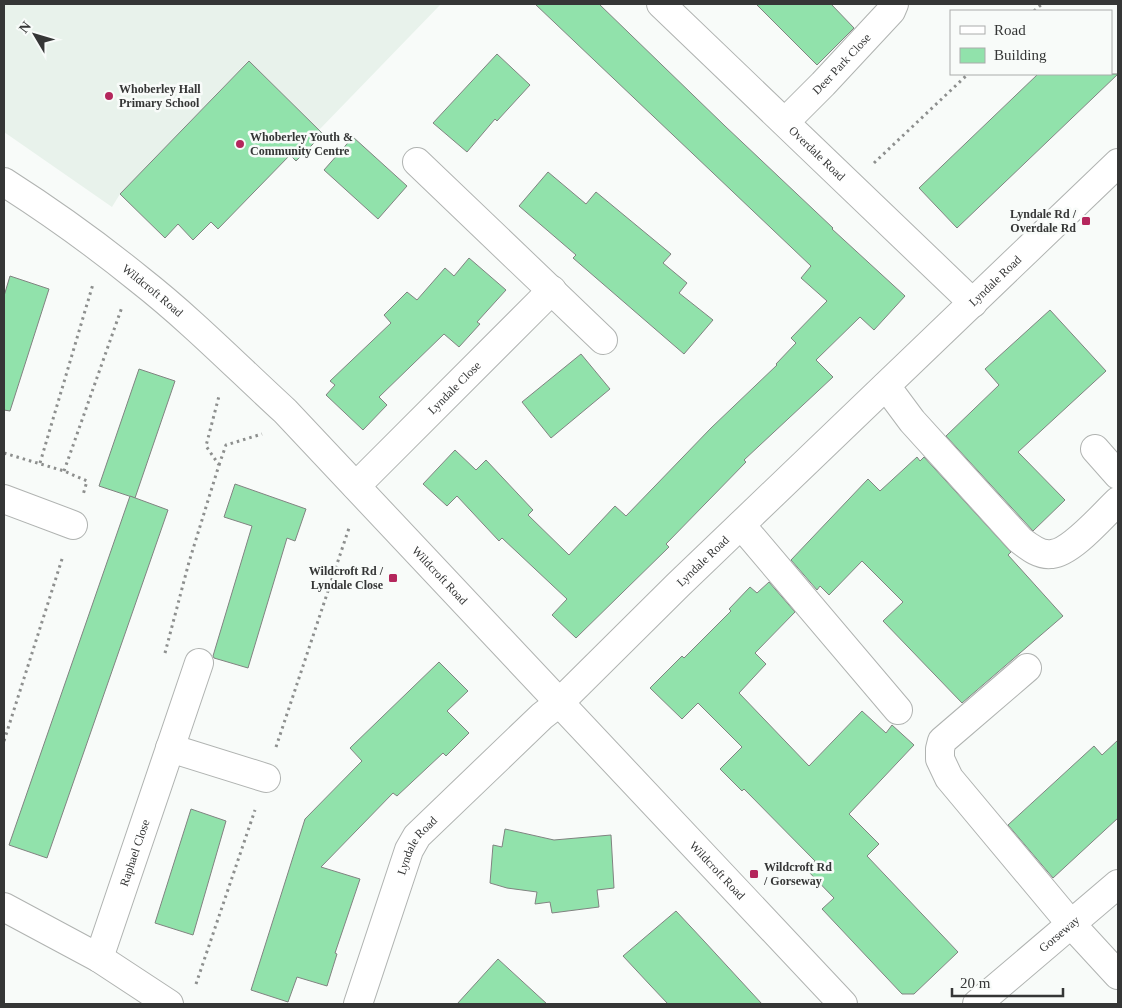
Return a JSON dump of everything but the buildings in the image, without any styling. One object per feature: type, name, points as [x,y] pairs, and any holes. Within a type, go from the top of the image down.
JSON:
[{"type":"street","name":"Overdale Road","points":[[661,4],[973,303]]},
{"type":"street","name":"Deer Park Close","points":[[784,122],[824,84],[892,11],[894,4]]},
{"type":"street","points":[[417,162],[602,340]]},
{"type":"street","name":"Lyndale Road","points":[[358,1004],[409,850],[417,836],[542,716],[560,702],[740,525],[1118,162]]},
{"type":"street","name":"Wildcroft Road","points":[[4,182],[38,204],[141,280],[196,328],[285,411],[843,1004]]},
{"type":"street","name":"Lyndale Close","points":[[356,486],[552,290]]},
{"type":"street","points":[[886,386],[912,421],[1020,540],[1035,551],[1052,554],[1071,546],[1118,501]]},
{"type":"street","points":[[1095,449],[1118,475]]},
{"type":"street","points":[[4,499],[73,525]]},
{"type":"street","points":[[740,525],[898,710]]},
{"type":"street","name":"Raphael Close","points":[[100,958],[198,663]]},
{"type":"street","points":[[1027,668],[942,742],[940,759],[950,778],[1071,924],[1118,975]]},
{"type":"street","points":[[170,748],[266,778]]},
{"type":"street","name":"Gorseway","points":[[977,1004],[1118,884]]},
{"type":"street","points":[[4,907],[100,958],[169,1004]]},
{"type":"path","points":[[850,185],[967,75]]},
{"type":"path","points":[[40,463],[95,279],[108,256]]},
{"type":"path","points":[[64,471],[123,304],[141,280]]},
{"type":"path","points":[[219,465],[206,446],[223,382],[236,365]]},
{"type":"path","points":[[198,663],[164,655],[189,562],[219,465],[226,445],[263,434],[285,411]]},
{"type":"path","points":[[4,453],[64,471],[87,481],[4,741]]},
{"type":"shaded area","name":"Whoberley Hall Primary School","points":[[4,4],[441,4],[319,130],[248,61],[120,194],[112,207],[4,132]]},
{"type":"place","name":"Whoberley Hall Primary School","points":[[109,96]]},
{"type":"place","name":"Whoberley Youth & Community Centre","points":[[240,144]]},
{"type":"place","name":"Lyndale Rd / Overdale Rd","points":[[1086,221]]},
{"type":"place","name":"Wildcroft Rd / Lyndale Close","points":[[393,578]]},
{"type":"place","name":"Wildcroft Rd / Gorseway","points":[[754,874]]}]
